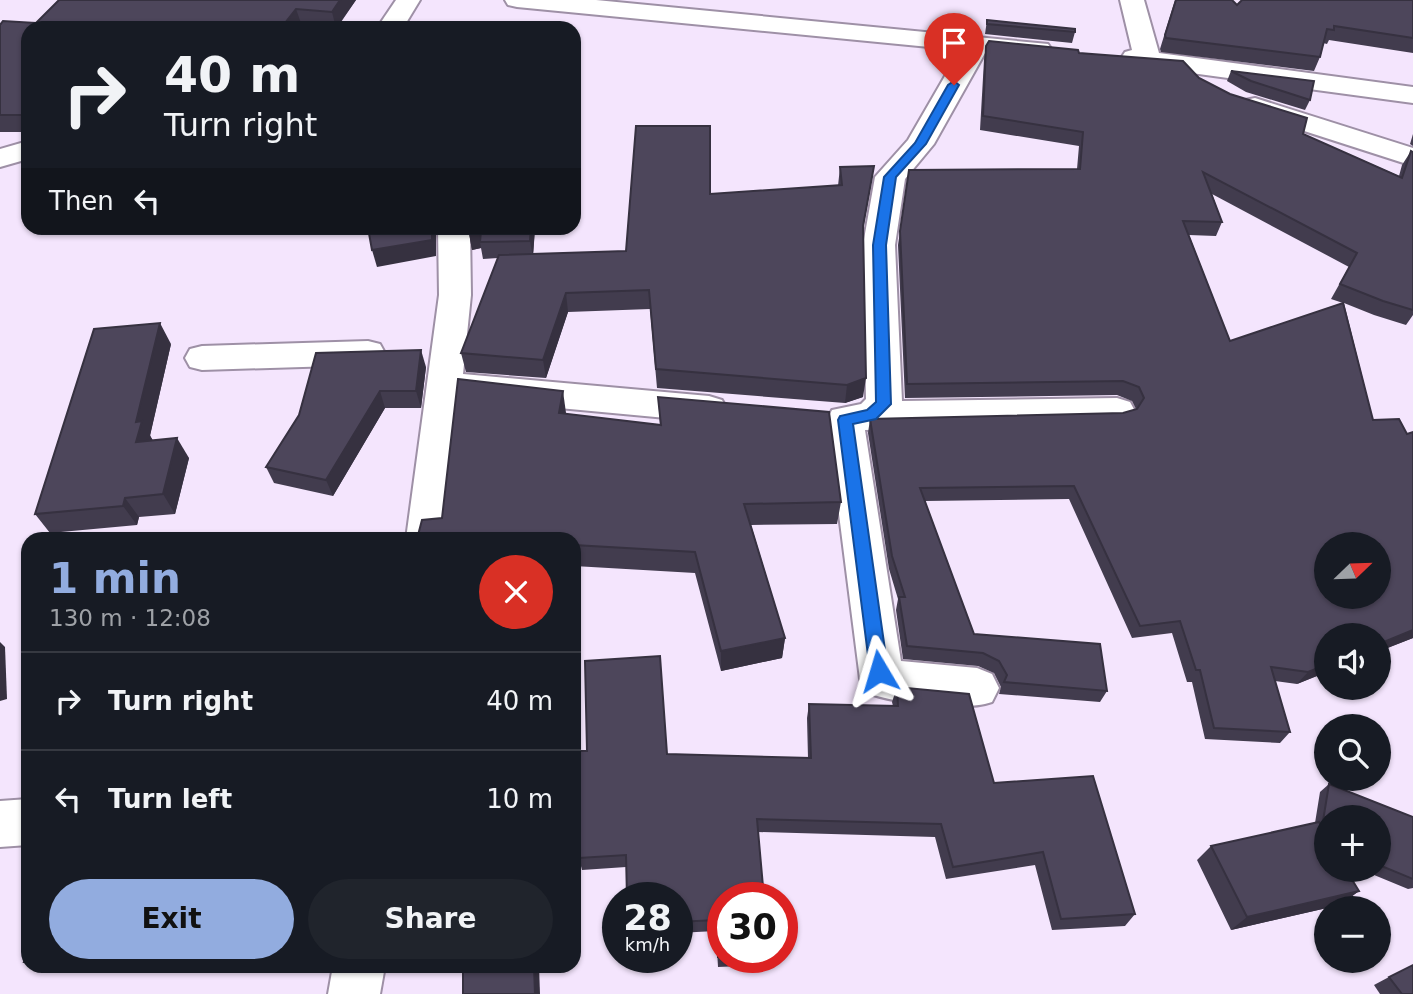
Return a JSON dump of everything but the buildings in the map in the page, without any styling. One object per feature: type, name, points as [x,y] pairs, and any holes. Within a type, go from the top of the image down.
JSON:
[{"type":"street","points":[[394,21],[408,0]]},
{"type":"street","points":[[517,0],[1069,53]]},
{"type":"street","points":[[1132,0],[1148,60]]},
{"type":"street","points":[[858,417],[884,404],[879,245],[890,177],[920,144],[976,45]]},
{"type":"street","points":[[1109,56],[1413,95]]},
{"type":"street","points":[[1187,65],[1205,84],[1235,100],[1413,157]]},
{"type":"street","points":[[0,158],[21,152]]},
{"type":"street","points":[[426,532],[429,360],[455,295],[454,235]]},
{"type":"street","points":[[202,358],[429,360],[741,412]]},
{"type":"street","points":[[806,417],[1117,411]]},
{"type":"street","points":[[858,417],[882,679],[977,688]]},
{"type":"street","points":[[0,824],[21,822]]},
{"type":"street","points":[[354,994],[358,973]]},
{"type":"route","points":[[879,671],[845,420],[871,415],[884,404],[879,245],[890,177],[920,144],[954,85]]}]
